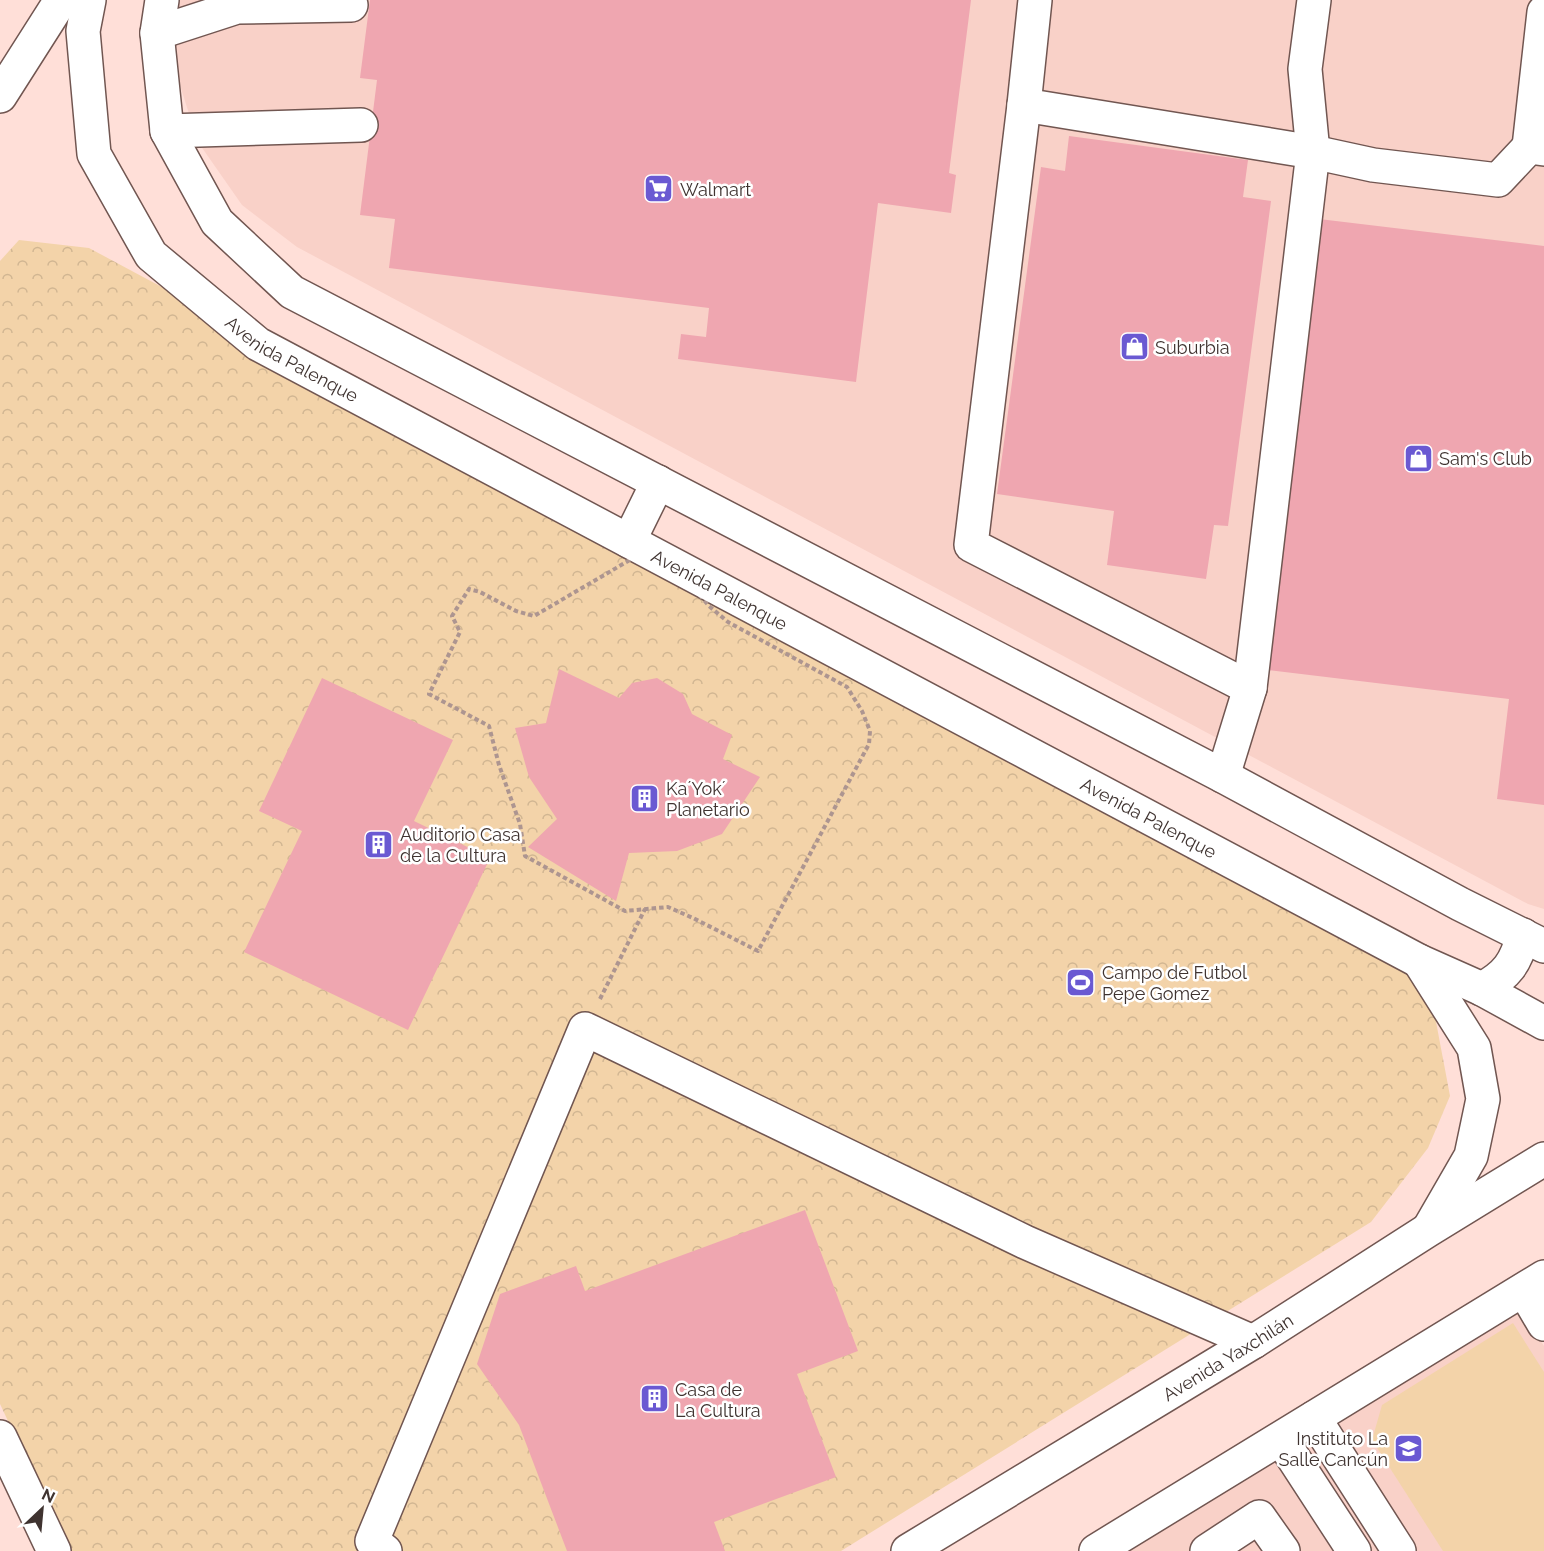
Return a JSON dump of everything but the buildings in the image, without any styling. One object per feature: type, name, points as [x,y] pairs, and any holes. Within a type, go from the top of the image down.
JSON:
[{"type":"street","points":[[0,96],[63,0]]},
{"type":"street","name":"Avenida Palenque","points":[[89,0],[83,31],[93,154],[151,255],[258,344],[1419,961],[1482,989],[1544,1023]]},
{"type":"street","points":[[162,0],[157,33],[167,131],[217,222],[292,292],[1223,776],[1534,941],[1518,953],[1509,969],[1497,981],[1482,989]]},
{"type":"street","points":[[1035,0],[971,544],[1250,688]]},
{"type":"street","points":[[1223,776],[1250,688],[1313,152],[1305,69],[1314,0]]},
{"type":"street","points":[[157,33],[237,7],[351,5]]},
{"type":"street","points":[[1024,105],[1313,152],[1373,165],[1498,180],[1537,148],[1544,12]]},
{"type":"street","points":[[167,131],[361,125]]},
{"type":"street","points":[[629,541],[658,482]]},
{"type":"street","points":[[1419,961],[1474,1048],[1483,1099],[1470,1156],[1428,1230]]},
{"type":"street","points":[[385,1551],[372,1542],[585,1029],[1025,1242],[1253,1342]]},
{"type":"street","name":"Avenida Yaxchilán","points":[[908,1551],[1253,1342],[1544,1159]]},
{"type":"street","points":[[1096,1551],[1534,1283],[1544,1324]]},
{"type":"street","points":[[1314,1418],[1399,1551]]},
{"type":"street","points":[[0,1437],[54,1551]]},
{"type":"street","points":[[1281,1438],[1354,1551]]},
{"type":"street","points":[[1207,1551],[1259,1517],[1283,1551]]},
{"type":"path","points":[[635,557],[697,592],[728,622],[847,687],[862,711],[870,730],[869,744],[758,951],[668,907],[645,909],[625,910],[525,856],[520,824],[499,765],[489,726],[429,694],[460,632],[452,616],[469,589],[534,616],[635,557]]},
{"type":"path","points":[[585,1029],[645,909]]},
{"type":"shaded area","points":[[170,0],[1544,0],[1544,909],[1528,904],[297,247],[242,205],[198,142],[172,60]]},
{"type":"shaded area","name":"Instituto La Salle Cancún","points":[[1512,1299],[1544,1346],[1544,1551],[1110,1551]]},
{"type":"green space","points":[[19,240],[89,248],[1391,946],[1434,1011],[1450,1096],[1428,1148],[1371,1222],[841,1551],[69,1551],[0,1404],[0,261]]},
{"type":"green space","points":[[1513,1323],[1544,1372],[1544,1551],[1443,1551],[1372,1440],[1382,1405]]},
{"type":"place","name":"Walmart","points":[[659,189]]},
{"type":"place","name":"Suburbia","points":[[1134,347]]},
{"type":"place","name":"Sam's Club","points":[[1418,458]]},
{"type":"place","name":"Ka´Yok´ Planetario","points":[[645,798]]},
{"type":"place","name":"Auditorio Casa de la Cultura","points":[[379,844]]},
{"type":"place","name":"Campo de Futbol Pepe Gomez","points":[[1081,982]]},
{"type":"place","name":"Casa de La Cultura","points":[[654,1399]]},
{"type":"place","name":"Instituto La Salle Cancún","points":[[1409,1448]]}]
